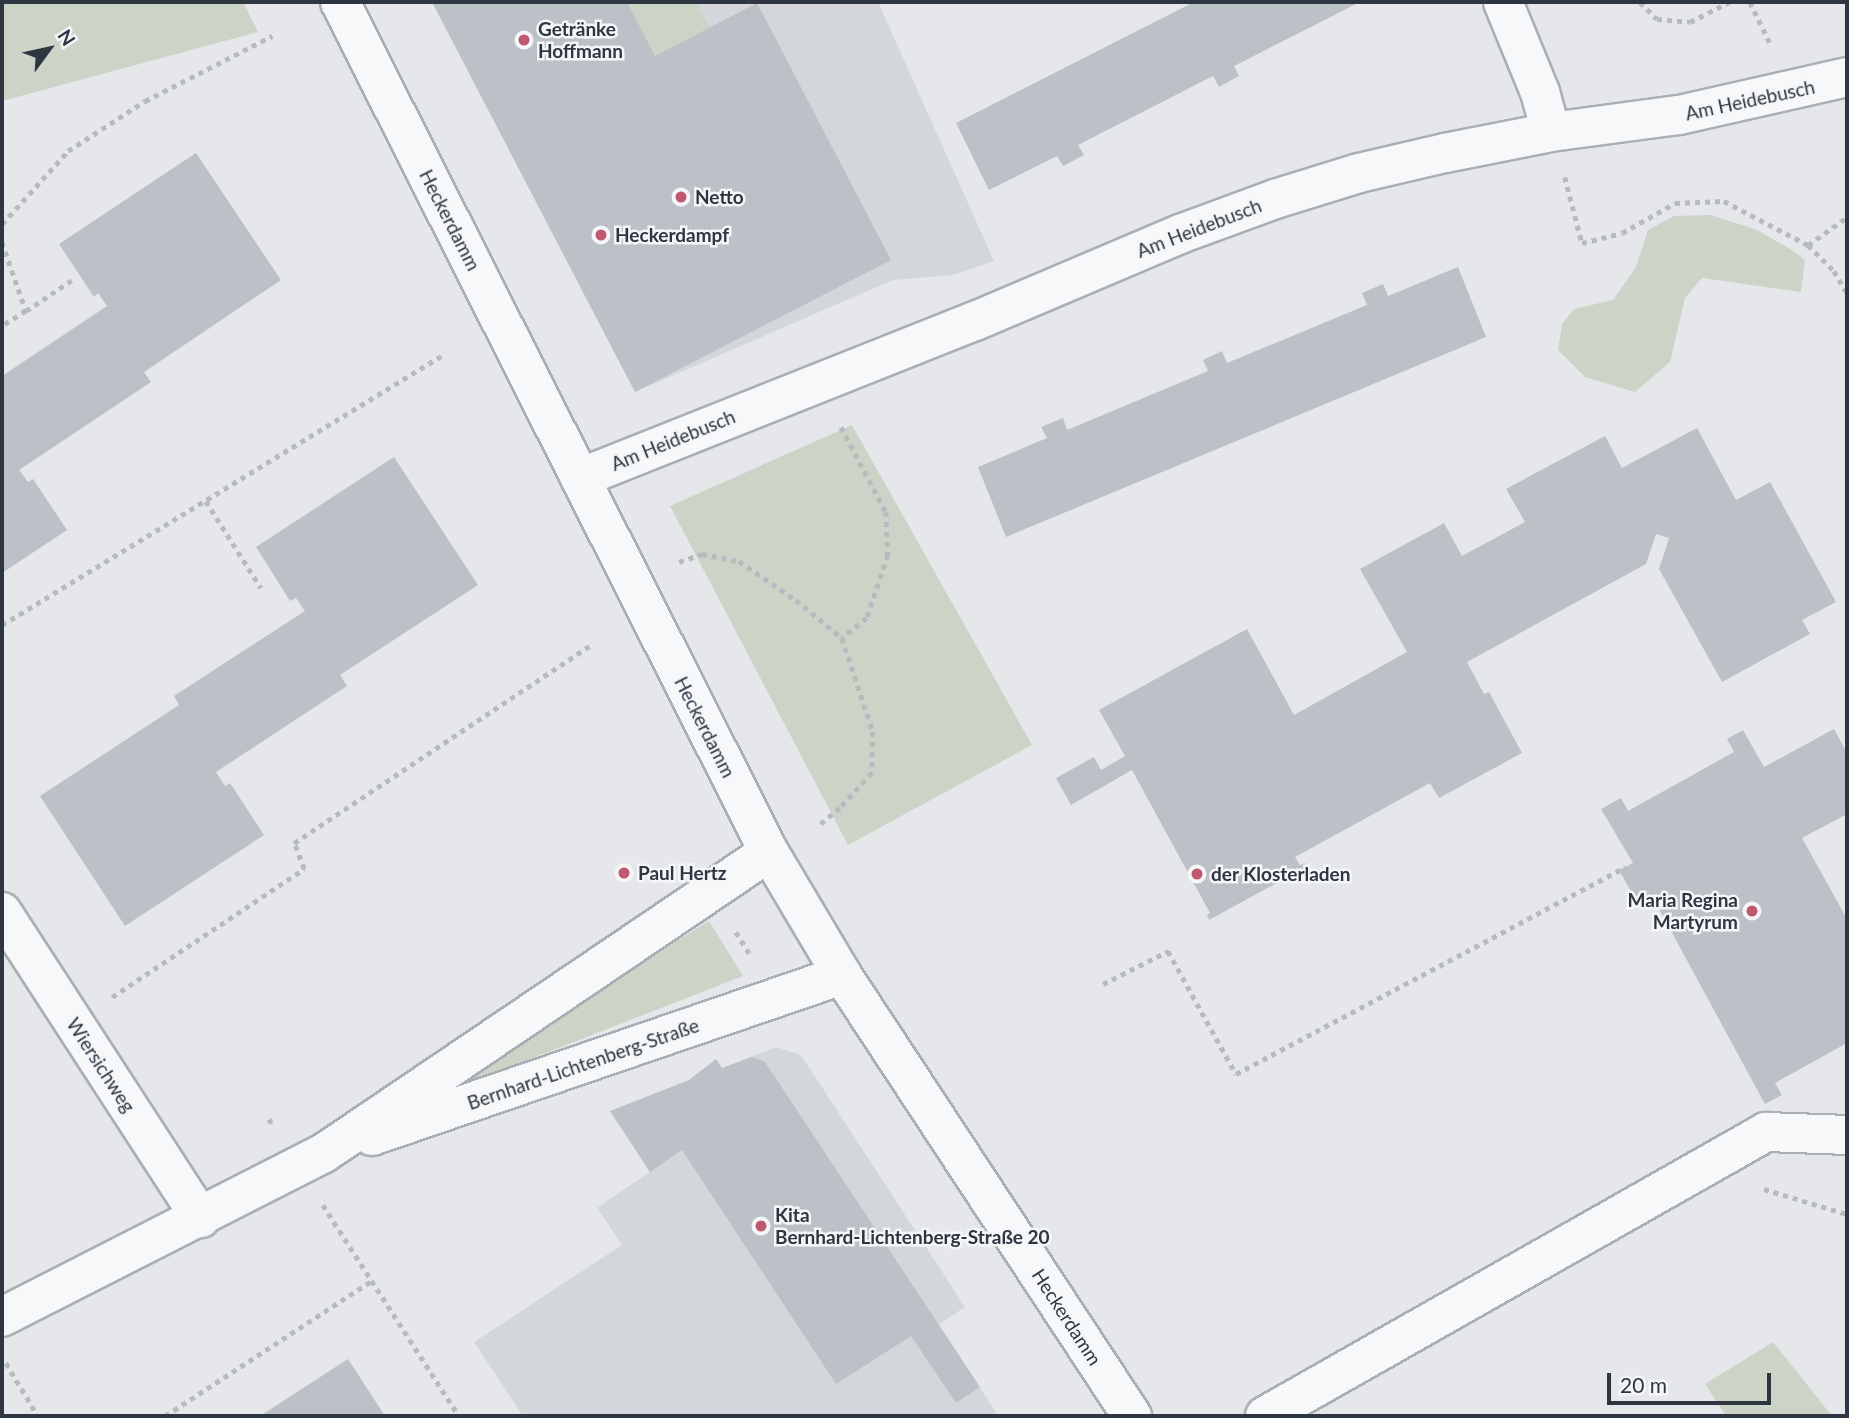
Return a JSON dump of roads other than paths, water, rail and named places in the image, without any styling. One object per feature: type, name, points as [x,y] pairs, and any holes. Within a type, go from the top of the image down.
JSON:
[{"type":"street","name":"Heckerdamm","points":[[340,2],[769,852],[842,975],[1132,1416]]},
{"type":"street","points":[[1503,2],[1540,93],[1550,132]]},
{"type":"street","name":"Am Heidebusch","points":[[580,478],[975,321],[1180,234],[1275,199],[1359,173],[1550,132],[1679,115],[1847,77]]},
{"type":"street","name":"Bernhard-Lichtenberg-Straße","points":[[2,1317],[324,1153],[769,852]]},
{"type":"street","name":"Wiersichweg","points":[[2,912],[201,1218]]},
{"type":"street","name":"Bernhard-Lichtenberg-Straße","points":[[324,1153],[842,975]]},
{"type":"street","points":[[1265,1416],[1704,1170],[1766,1132],[1847,1135]]},
{"type":"place","name":"Getränke Hoffmann","points":[[524,40]]},
{"type":"place","name":"Netto","points":[[681,197]]},
{"type":"place","name":"Heckerdampf","points":[[601,235]]},
{"type":"place","name":"Paul Hertz","points":[[624,873]]},
{"type":"place","name":"der Klosterladen","points":[[1197,874]]},
{"type":"place","name":"Maria Regina Martyrum","points":[[1752,911]]},
{"type":"place","name":"Kita Bernhard-Lichtenberg-Straße 20","points":[[761,1226]]}]
